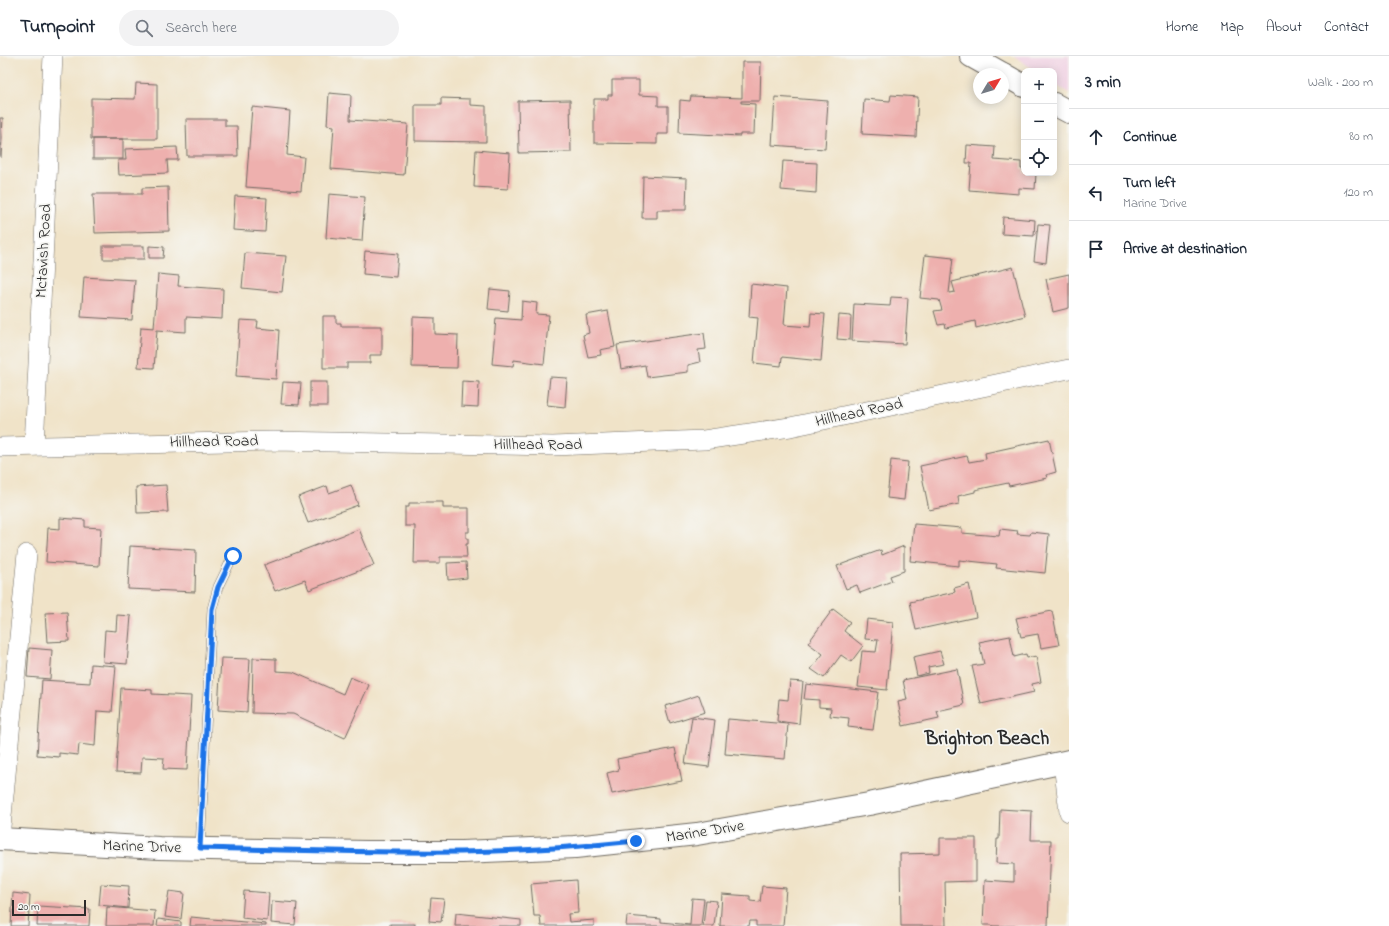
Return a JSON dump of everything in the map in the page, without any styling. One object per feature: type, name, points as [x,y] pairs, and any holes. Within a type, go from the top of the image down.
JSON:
[{"type":"street","name":"Mctavish Road","points":[[34,446],[53,56]]},
{"type":"street","points":[[972,56],[993,68]]},
{"type":"street","points":[[1009,77],[1021,84]]},
{"type":"street","points":[[1057,106],[1069,112]]},
{"type":"street","name":"Hillhead Road","points":[[0,447],[273,441],[553,446],[704,440],[790,427],[1069,369]]},
{"type":"street","points":[[0,838],[27,554]]},
{"type":"street","points":[[1066,762],[1069,812]]},
{"type":"street","name":"Marine Drive","points":[[0,838],[159,848],[367,852],[462,852],[574,847],[697,834],[869,804],[1066,762]]},
{"type":"lane","points":[[200,848],[212,609],[218,587],[233,556]]},
{"type":"shaded area","points":[[1014,56],[1069,56],[1069,93],[1057,86],[1057,68],[1032,68]]},
{"type":"building","points":[[742,62],[761,62],[760,101],[741,101],[741,103],[755,104],[754,134],[740,134],[740,136],[679,133],[680,100],[690,101],[691,96],[742,98]]},
{"type":"building","points":[[612,80],[639,80],[639,95],[658,96],[658,106],[668,106],[668,134],[657,134],[657,144],[594,143],[594,99],[608,99],[608,95],[612,95]]},
{"type":"building","points":[[136,83],[157,84],[157,139],[91,139],[91,98],[135,99]]},
{"type":"building","points":[[329,93],[351,95],[350,120],[408,124],[404,175],[331,169],[334,126],[327,125]]},
{"type":"building","points":[[891,95],[918,97],[916,137],[862,134],[864,99],[890,101]]},
{"type":"building","points":[[775,97],[828,101],[825,149],[772,145]]},
{"type":"building","points":[[441,98],[470,99],[470,105],[486,106],[486,142],[415,141],[415,105],[441,105]]},
{"type":"building","points":[[570,100],[571,152],[519,153],[518,101]]},
{"type":"building","points":[[252,107],[290,111],[287,155],[304,157],[301,191],[246,187]]},
{"type":"building","points":[[0,118],[3,118],[1,157],[0,157]]},
{"type":"building","points":[[186,119],[225,119],[225,126],[237,126],[238,156],[187,156]]},
{"type":"building","points":[[93,139],[123,139],[123,159],[93,159]]},
{"type":"building","points":[[967,145],[995,147],[994,160],[1021,162],[1021,176],[1036,176],[1035,189],[1019,188],[1019,194],[969,190],[971,163],[966,163]]},
{"type":"building","points":[[177,147],[178,160],[167,160],[168,173],[119,175],[118,160],[126,160],[125,149]]},
{"type":"building","points":[[476,150],[510,153],[508,189],[474,187]]},
{"type":"building","points":[[783,161],[817,163],[816,193],[781,190]]},
{"type":"building","points":[[643,176],[687,178],[686,210],[657,210],[657,218],[642,218]]},
{"type":"building","points":[[168,187],[169,231],[95,233],[93,194],[142,194],[142,188]]},
{"type":"building","points":[[329,194],[365,197],[362,241],[326,238]]},
{"type":"building","points":[[235,196],[267,198],[265,232],[233,230]]},
{"type":"building","points":[[1003,217],[1035,220],[1034,236],[1002,234]]},
{"type":"building","points":[[1038,224],[1050,225],[1046,263],[1034,261]]},
{"type":"building","points":[[103,246],[144,246],[144,259],[103,259]]},
{"type":"building","points":[[149,246],[164,247],[163,258],[149,258]]},
{"type":"building","points":[[365,251],[398,254],[396,277],[363,274]]},
{"type":"building","points":[[245,253],[286,256],[282,292],[242,288]]},
{"type":"building","points":[[925,255],[953,258],[949,293],[955,292],[952,282],[1013,267],[1025,316],[976,328],[975,321],[946,328],[945,324],[938,325],[934,311],[942,310],[939,300],[920,298]]},
{"type":"building","points":[[158,274],[179,276],[178,286],[223,289],[222,319],[186,317],[186,332],[157,330],[154,368],[138,367],[141,327],[154,328]]},
{"type":"building","points":[[1069,274],[1069,308],[1053,312],[1046,279]]},
{"type":"building","points":[[84,277],[135,280],[132,320],[81,317]]},
{"type":"building","points":[[751,284],[787,288],[784,325],[810,327],[811,313],[825,314],[821,361],[782,357],[781,366],[754,363],[758,318],[749,317]]},
{"type":"building","points":[[490,289],[510,291],[508,311],[488,309]]},
{"type":"building","points":[[891,297],[908,298],[905,344],[852,341],[854,304],[890,306]]},
{"type":"building","points":[[522,301],[537,303],[536,314],[549,315],[544,364],[514,360],[513,366],[492,364],[496,318],[521,320]]},
{"type":"building","points":[[608,311],[615,347],[600,350],[601,355],[588,357],[583,335],[589,333],[586,315]]},
{"type":"building","points":[[839,315],[851,316],[850,340],[837,339]]},
{"type":"building","points":[[323,316],[336,316],[336,323],[341,323],[341,326],[382,326],[382,355],[370,355],[370,363],[347,363],[347,368],[323,368]]},
{"type":"building","points":[[413,317],[435,318],[435,334],[458,335],[457,368],[412,367]]},
{"type":"building","points":[[240,320],[258,321],[257,328],[279,330],[276,379],[236,376]]},
{"type":"building","points":[[704,333],[706,349],[698,350],[700,362],[688,365],[688,372],[647,377],[645,365],[621,369],[617,345]]},
{"type":"building","points":[[550,377],[567,378],[565,407],[547,405]]},
{"type":"building","points":[[462,381],[479,382],[478,407],[461,406]]},
{"type":"building","points":[[283,382],[301,383],[299,405],[281,404]]},
{"type":"building","points":[[310,382],[327,382],[327,406],[310,406]]},
{"type":"building","points":[[1049,439],[1056,472],[1046,475],[1047,478],[1009,486],[1008,483],[975,490],[975,492],[958,496],[959,504],[929,510],[920,466],[967,456],[969,462],[986,459],[985,453]]},
{"type":"building","points":[[891,460],[908,462],[904,500],[887,498]]},
{"type":"building","points":[[166,485],[168,512],[137,513],[136,487]]},
{"type":"building","points":[[351,485],[358,505],[308,523],[298,497],[327,486],[329,493]]},
{"type":"building","points":[[443,502],[443,508],[469,508],[469,532],[466,532],[466,538],[468,538],[468,544],[466,544],[467,557],[440,557],[440,563],[414,563],[415,526],[405,526],[405,507],[409,507],[409,503]]},
{"type":"building","points":[[60,518],[85,520],[85,527],[101,528],[99,566],[46,562],[48,528],[60,529]]},
{"type":"building","points":[[914,524],[962,528],[962,533],[999,536],[1000,529],[1018,531],[1017,534],[1030,535],[1031,532],[1049,534],[1045,573],[996,568],[997,564],[959,560],[959,566],[910,561]]},
{"type":"building","points":[[359,529],[374,565],[309,590],[305,580],[275,591],[264,565]]},
{"type":"building","points":[[130,546],[196,550],[195,592],[128,589]]},
{"type":"building","points":[[904,546],[904,571],[890,576],[892,581],[860,593],[857,585],[846,589],[837,566],[881,550],[882,555]]},
{"type":"building","points":[[466,562],[467,578],[448,580],[447,563]]},
{"type":"building","points":[[969,584],[976,617],[916,630],[910,602],[955,592],[954,588]]},
{"type":"building","points":[[833,609],[850,622],[844,631],[863,646],[851,662],[841,655],[824,678],[811,669],[823,654],[808,643]]},
{"type":"building","points":[[1052,611],[1059,645],[1041,648],[1038,634],[1021,637],[1016,618]]},
{"type":"building","points":[[67,612],[69,641],[47,642],[45,613]]},
{"type":"building","points":[[117,615],[131,616],[127,664],[103,662],[105,630],[116,631]]},
{"type":"building","points":[[867,619],[893,622],[887,690],[858,687],[862,651],[876,652],[878,640],[865,639]]},
{"type":"building","points":[[1010,636],[1014,657],[1026,654],[1027,658],[1036,656],[1041,682],[1032,684],[1034,692],[981,704],[972,666],[984,664],[979,642]]},
{"type":"building","points":[[29,648],[52,650],[50,679],[27,677]]},
{"type":"building","points":[[940,651],[944,664],[928,667],[929,673],[917,676],[913,657]]},
{"type":"building","points":[[221,658],[250,659],[247,712],[218,710]]},
{"type":"building","points":[[253,658],[276,659],[276,671],[293,672],[343,694],[350,677],[369,685],[345,738],[293,714],[252,713]]},
{"type":"building","points":[[91,664],[116,666],[112,712],[97,711],[95,746],[79,744],[78,755],[59,753],[59,757],[37,755],[42,680],[90,683]]},
{"type":"building","points":[[957,669],[964,705],[937,711],[939,718],[903,726],[898,702],[907,700],[903,680]]},
{"type":"building","points":[[790,681],[803,682],[799,724],[777,721],[779,699],[788,700]]},
{"type":"building","points":[[806,684],[878,692],[873,730],[848,727],[849,718],[830,716],[831,708],[819,707],[819,700],[804,699]]},
{"type":"building","points":[[121,688],[152,690],[152,694],[191,696],[187,770],[163,769],[164,758],[142,757],[141,773],[116,772]]},
{"type":"building","points":[[699,695],[705,712],[670,723],[665,706]]},
{"type":"building","points":[[692,717],[715,720],[709,767],[685,764]]},
{"type":"building","points":[[728,719],[788,724],[785,759],[725,754]]},
{"type":"building","points":[[675,748],[682,781],[612,794],[607,773],[619,770],[617,759]]},
{"type":"building","points":[[1000,809],[1032,811],[1031,840],[1051,840],[1048,926],[983,925],[985,880],[1014,882],[1014,864],[996,863],[997,839],[999,839]]},
{"type":"building","points":[[940,838],[976,838],[976,881],[945,882],[946,926],[901,926],[900,854],[940,853]]},
{"type":"building","points":[[576,880],[578,913],[568,914],[569,922],[594,920],[594,926],[541,926],[540,916],[534,916],[531,884]]},
{"type":"building","points":[[101,884],[129,886],[128,908],[99,905]]},
{"type":"building","points":[[762,886],[786,888],[783,926],[756,926],[756,921],[750,921],[749,926],[720,926],[722,894],[750,896],[750,901],[760,902]]},
{"type":"building","points":[[169,891],[184,893],[181,919],[165,917]]},
{"type":"building","points":[[244,891],[269,893],[267,921],[242,918]]},
{"type":"building","points":[[13,893],[30,895],[28,926],[11,926]]},
{"type":"building","points":[[431,898],[444,899],[441,922],[429,921]]},
{"type":"building","points":[[692,898],[704,899],[701,926],[626,926],[627,916],[661,919],[661,922],[690,925]]},
{"type":"building","points":[[706,900],[717,901],[714,926],[703,926]]},
{"type":"building","points":[[272,901],[297,903],[295,925],[271,923]]},
{"type":"building","points":[[38,906],[90,909],[89,926],[37,926]]},
{"type":"building","points":[[107,907],[155,911],[154,926],[106,926]]},
{"type":"building","points":[[456,913],[521,920],[521,926],[455,926]]},
{"type":"building","points":[[191,917],[266,924],[266,926],[190,926]]},
{"type":"building","points":[[158,919],[181,922],[181,926],[157,926]]},
{"type":"building","points":[[390,924],[415,924],[415,926],[390,926]]},
{"type":"district","name":"Brighton Beach","points":[[987,739]]},
{"type":"route","points":[[233,556],[218,587],[212,609],[200,848],[367,852],[462,852],[574,847],[636,841]]}]
